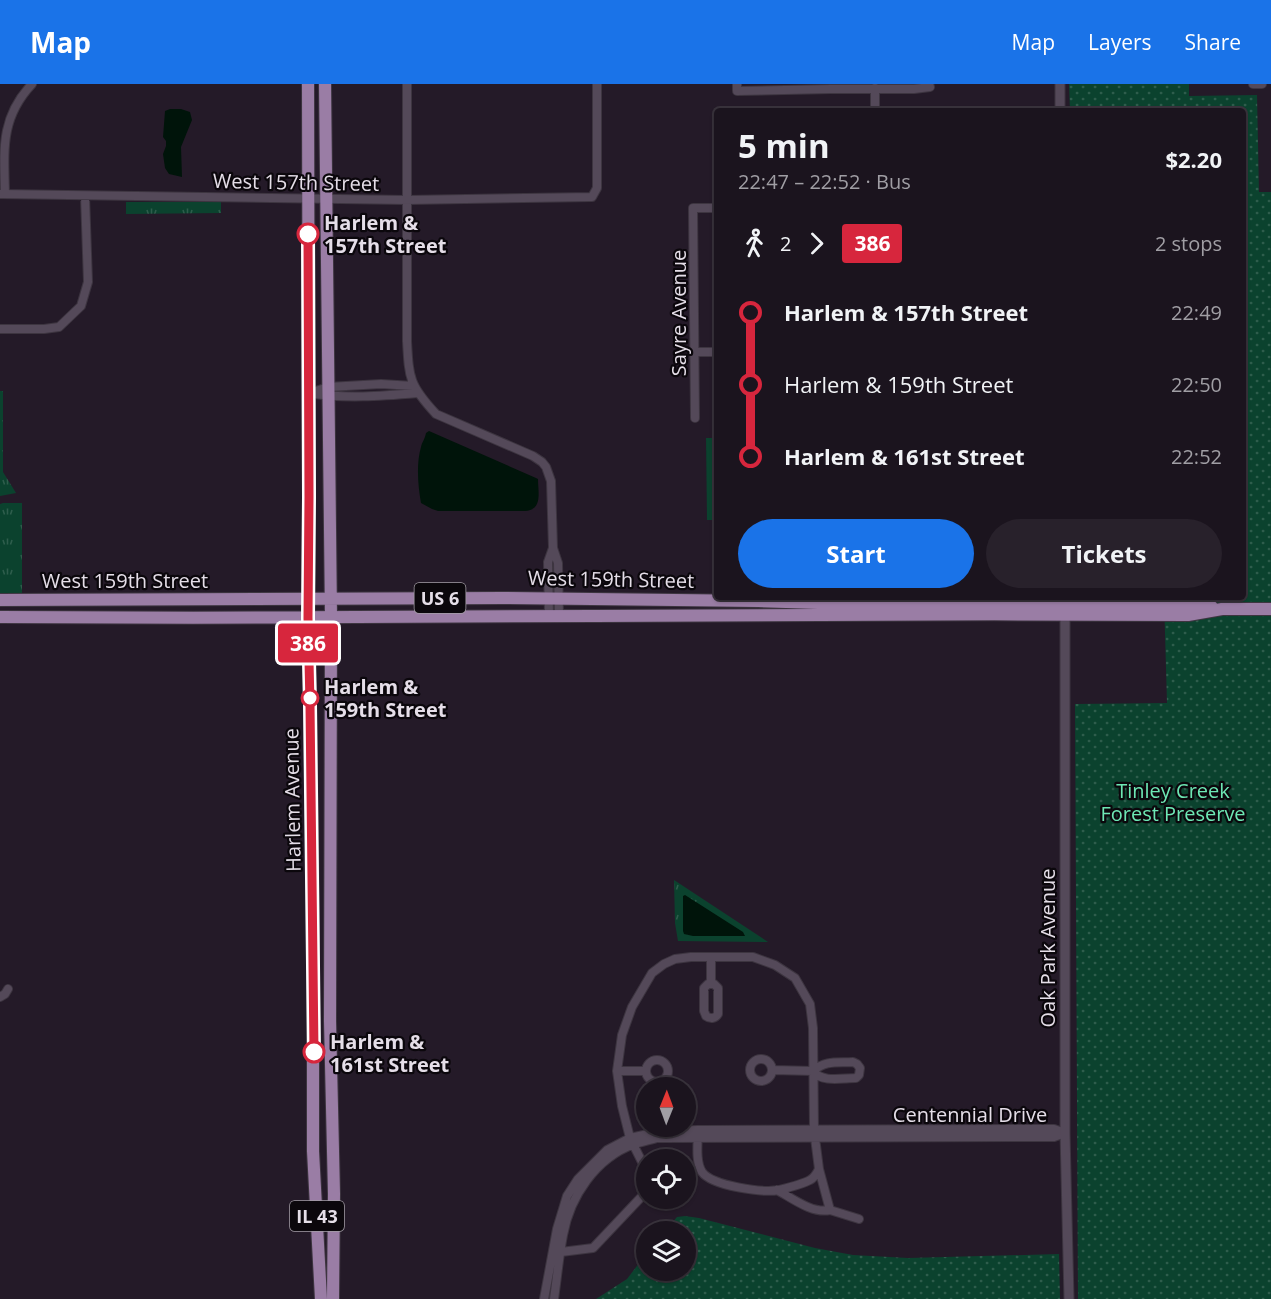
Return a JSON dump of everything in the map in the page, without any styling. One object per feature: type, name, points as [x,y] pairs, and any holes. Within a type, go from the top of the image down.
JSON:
[{"type":"main road","name":"Harlem Avenue","points":[[308,84],[308,618],[313,909],[313,1151],[321,1299]]},
{"type":"main road","name":"Harlem Avenue","points":[[325,84],[331,599],[330,1021],[334,1194],[333,1299]]},
{"type":"main road","name":"West 159th Street","points":[[0,600],[308,598],[714,600]]},
{"type":"main road","name":"West 159th Street","points":[[758,600],[818,603],[1065,605],[1188,615],[1222,609],[1271,609]]},
{"type":"main road","name":"West 159th Street","points":[[0,617],[554,617],[1065,605]]},
{"type":"street","points":[[2,194],[4,139],[7,122],[22,94],[32,84]]},
{"type":"street","points":[[407,84],[409,372],[416,389],[436,414],[533,456],[546,466],[552,489],[553,548],[558,562],[554,617]]},
{"type":"street","name":"West 157th Street","points":[[2,194],[407,200],[592,197],[597,188],[597,84]]},
{"type":"street","points":[[1060,84],[1060,108]]},
{"type":"street","points":[[1253,84],[1262,84]]},
{"type":"street","points":[[737,87],[831,86],[914,89],[929,86]]},
{"type":"street","points":[[875,88],[875,108]]},
{"type":"street","points":[[0,329],[59,327],[81,306],[88,282],[85,196]]},
{"type":"street","name":"Sayre Avenue","points":[[695,418],[693,208],[714,208]]},
{"type":"street","points":[[695,352],[714,352]]},
{"type":"street","points":[[308,393],[328,392],[381,396],[416,389]]},
{"type":"street","name":"Oak Park Avenue","points":[[1065,605],[1065,1133],[1069,1299]]},
{"type":"street","points":[[711,957],[711,984]]},
{"type":"street","points":[[636,1149],[622,1106],[617,1071],[622,1035],[632,1007],[652,974],[664,964],[675,959],[753,957],[775,964],[795,978],[810,1004],[813,1028],[814,1134],[819,1169],[830,1210]]},
{"type":"street","points":[[0,997],[8,989]]},
{"type":"street","points":[[772,1070],[813,1071],[826,1063],[853,1062],[860,1068],[856,1078],[824,1079],[813,1071]]},
{"type":"street","points":[[617,1071],[645,1071]]},
{"type":"street","name":"Centennial Drive","points":[[544,1299],[557,1229],[567,1196],[578,1179],[607,1150],[662,1131],[698,1134],[1054,1137],[1065,1133]]},
{"type":"street","points":[[698,1134],[700,1166],[703,1174],[724,1184],[756,1190],[777,1190],[812,1179],[819,1169]]},
{"type":"street","name":"Centennial Drive","points":[[554,1299],[564,1231],[572,1202],[588,1178],[610,1157],[632,1141]]},
{"type":"street","points":[[777,1190],[807,1206],[859,1219]]},
{"type":"street","points":[[561,1252],[594,1248],[636,1203]]},
{"type":"green space","name":"Tinley Creek Forest Preserve","points":[[1069,84],[1189,84],[1189,96],[1257,95],[1259,192],[1271,192],[1271,1299],[1078,1299],[1075,704],[1167,703],[1164,600],[1246,600],[1246,108],[1070,108]]},
{"type":"green space","points":[[126,202],[221,202],[221,213],[126,214]]},
{"type":"green space","points":[[0,391],[3,391],[3,472],[16,493],[0,496]]},
{"type":"green space","points":[[706,438],[714,438],[714,520],[707,520]]},
{"type":"green space","points":[[22,503],[22,593],[0,594],[0,504]]},
{"type":"green space","points":[[674,880],[768,942],[678,941],[675,923]]},
{"type":"green space","points":[[677,1217],[699,1218],[815,1248],[853,1255],[908,1258],[1059,1254],[1060,1299],[596,1299],[627,1279],[636,1267],[636,1281],[696,1281],[696,1221],[674,1221]]},
{"type":"shaded area","points":[[170,109],[190,112],[192,120],[181,147],[182,177],[169,174],[165,168],[163,154],[166,141],[163,137],[165,111]]},
{"type":"shaded area","points":[[429,431],[538,479],[538,500],[535,507],[525,511],[438,511],[421,503],[418,461],[421,445]]},
{"type":"shaded area","points":[[685,895],[743,932],[745,936],[684,934],[683,896]]},
{"type":"bus line","name":"386","points":[[308,234],[308,618],[314,1052]]},
{"type":"place","name":"Harlem & 157th Street","points":[[308,234]]},
{"type":"place","name":"Harlem & 159th Street","points":[[310,698]]},
{"type":"place","name":"Harlem & 161st Street","points":[[314,1052]]}]
